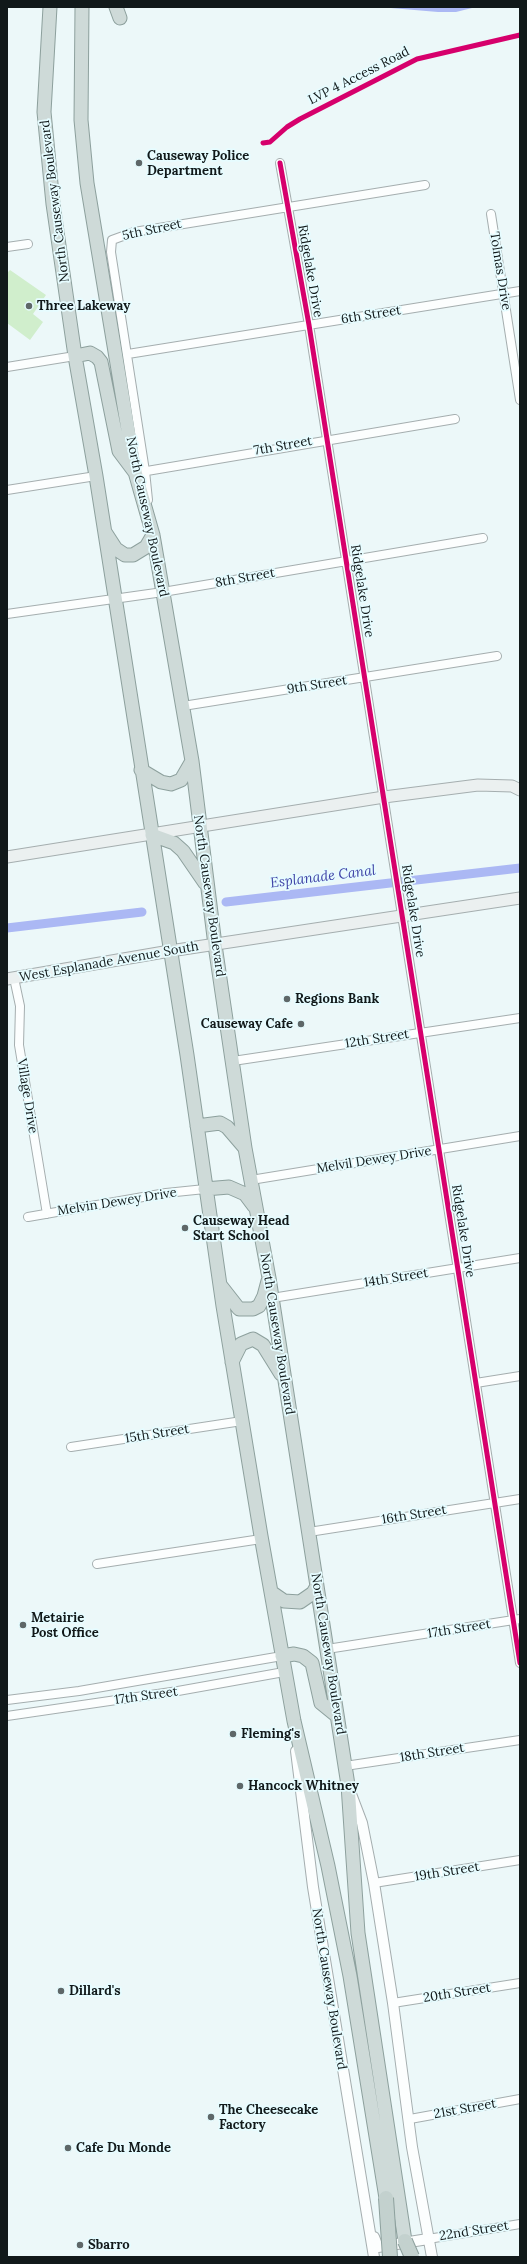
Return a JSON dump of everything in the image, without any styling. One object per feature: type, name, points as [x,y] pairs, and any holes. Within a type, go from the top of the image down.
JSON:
[{"type":"highway","name":"North Causeway Boulevard","points":[[50,7],[44,112],[53,204],[75,356],[96,476],[103,529],[197,1126],[232,1362],[284,1672],[328,1866],[405,2241]]},
{"type":"highway","name":"North Causeway Boulevard","points":[[82,7],[80,87],[84,153],[104,294],[153,535],[183,706],[192,761],[199,828],[215,945],[246,1148],[269,1278],[348,1785],[358,1933],[378,2109],[386,2198]]},
{"type":"highway","points":[[75,356],[90,353],[98,357],[101,362],[119,451],[140,472]]},
{"type":"highway","points":[[103,529],[116,548],[125,554],[133,555],[140,553],[146,547],[153,535]]},
{"type":"highway","points":[[141,770],[161,782],[171,784],[181,780],[192,761]]},
{"type":"highway","points":[[152,835],[174,843],[183,851],[207,886]]},
{"type":"highway","points":[[197,1126],[220,1123],[227,1127],[246,1148]]},
{"type":"highway","points":[[206,1189],[230,1187],[241,1191],[248,1197],[257,1211]]},
{"type":"highway","points":[[220,1284],[239,1309],[253,1309],[258,1306],[264,1296],[269,1278]]},
{"type":"highway","points":[[232,1362],[241,1344],[253,1339],[263,1345],[284,1379]]},
{"type":"highway","points":[[271,1592],[284,1601],[300,1602],[313,1593],[317,1586]]},
{"type":"highway","points":[[282,1656],[294,1654],[304,1656],[312,1663],[321,1703],[337,1716]]},
{"type":"highway","points":[[386,2198],[390,2257]]},
{"type":"highway","points":[[405,2241],[412,2257]]},
{"type":"main road","points":[[7,857],[199,828],[384,797],[478,785],[512,786],[520,790]]},
{"type":"main road","name":"West Esplanade Avenue South","points":[[11,979],[170,952],[520,898]]},
{"type":"street","name":"Ridgelake Drive","points":[[280,163],[309,325],[495,1503],[517,1620],[520,1663]]},
{"type":"street","name":"5th Street","points":[[140,472],[128,354],[110,252],[112,240],[134,232],[287,206],[425,185]]},
{"type":"street","name":"Tolmas Drive","points":[[491,214],[520,400]]},
{"type":"street","points":[[7,247],[28,244]]},
{"type":"street","name":"6th Street","points":[[128,354],[520,291]]},
{"type":"street","points":[[7,367],[75,356]]},
{"type":"street","name":"7th Street","points":[[140,472],[327,439],[455,419]]},
{"type":"street","points":[[7,490],[96,476]]},
{"type":"street","name":"8th Street","points":[[7,614],[163,592],[482,538]]},
{"type":"street","name":"9th Street","points":[[183,706],[497,656]]},
{"type":"street","name":"Village Drive","points":[[11,979],[20,1006],[19,1045],[47,1214]]},
{"type":"street","name":"12th Street","points":[[233,1061],[520,1018]]},
{"type":"street","name":"Melvil Dewey Drive","points":[[251,1180],[520,1136]]},
{"type":"street","name":"Melvin Dewey Drive","points":[[28,1216],[166,1193],[206,1189]]},
{"type":"street","name":"14th Street","points":[[272,1298],[520,1258]]},
{"type":"street","points":[[476,1383],[520,1376]]},
{"type":"street","name":"15th Street","points":[[71,1447],[242,1421]]},
{"type":"street","name":"16th Street","points":[[309,1532],[520,1499]]},
{"type":"street","points":[[97,1564],[261,1539]]},
{"type":"street","name":"17th Street","points":[[327,1649],[517,1620]]},
{"type":"street","name":"17th Street","points":[[7,1700],[79,1691],[282,1656]]},
{"type":"street","name":"17th Street","points":[[7,1716],[178,1691],[284,1672]]},
{"type":"street","name":"North Causeway Boulevard","points":[[294,1721],[299,1788],[313,1887],[374,2257]]},
{"type":"street","name":"18th Street","points":[[345,1766],[520,1740]]},
{"type":"street","name":"North Causeway Boulevard","points":[[348,1785],[362,1823],[374,1884],[410,2119],[412,2147],[432,2257]]},
{"type":"street","name":"19th Street","points":[[374,1884],[520,1860]]},
{"type":"street","name":"20th Street","points":[[393,2003],[520,1983]]},
{"type":"street","name":"21st Street","points":[[410,2119],[520,2099]]},
{"type":"street","points":[[369,2224],[378,2247],[428,2239]]},
{"type":"street","name":"22nd Street","points":[[428,2239],[520,2224]]},
{"type":"green space","points":[[10,270],[46,295],[33,314],[43,322],[30,340],[7,323],[7,273]]},
{"type":"water","points":[[379,7],[476,7],[456,12],[438,12]]},
{"type":"waterway","name":"Esplanade Canal","points":[[226,902],[520,868]]},
{"type":"waterway","name":"Esplanade Canal","points":[[7,928],[142,912]]},
{"type":"cycle path","name":"LVP 4 Access Road","points":[[263,143],[270,142],[287,127],[300,119],[417,59],[520,35]]},
{"type":"cycle path","points":[[280,163],[309,325],[520,1663]]},
{"type":"place","name":"Causeway Police Department","points":[[139,163]]},
{"type":"place","name":"Three Lakeway","points":[[29,306]]},
{"type":"place","name":"Regions Bank","points":[[287,999]]},
{"type":"place","name":"Causeway Cafe","points":[[301,1024]]},
{"type":"place","name":"Causeway Head Start School","points":[[185,1228]]},
{"type":"place","name":"Metairie Post Office","points":[[23,1625]]},
{"type":"place","name":"Fleming's","points":[[233,1734]]},
{"type":"place","name":"Hancock Whitney","points":[[240,1786]]},
{"type":"place","name":"Dillard's","points":[[61,1991]]},
{"type":"place","name":"The Cheesecake Factory","points":[[211,2117]]},
{"type":"place","name":"Cafe Du Monde","points":[[68,2148]]},
{"type":"place","name":"Sbarro","points":[[80,2245]]}]
